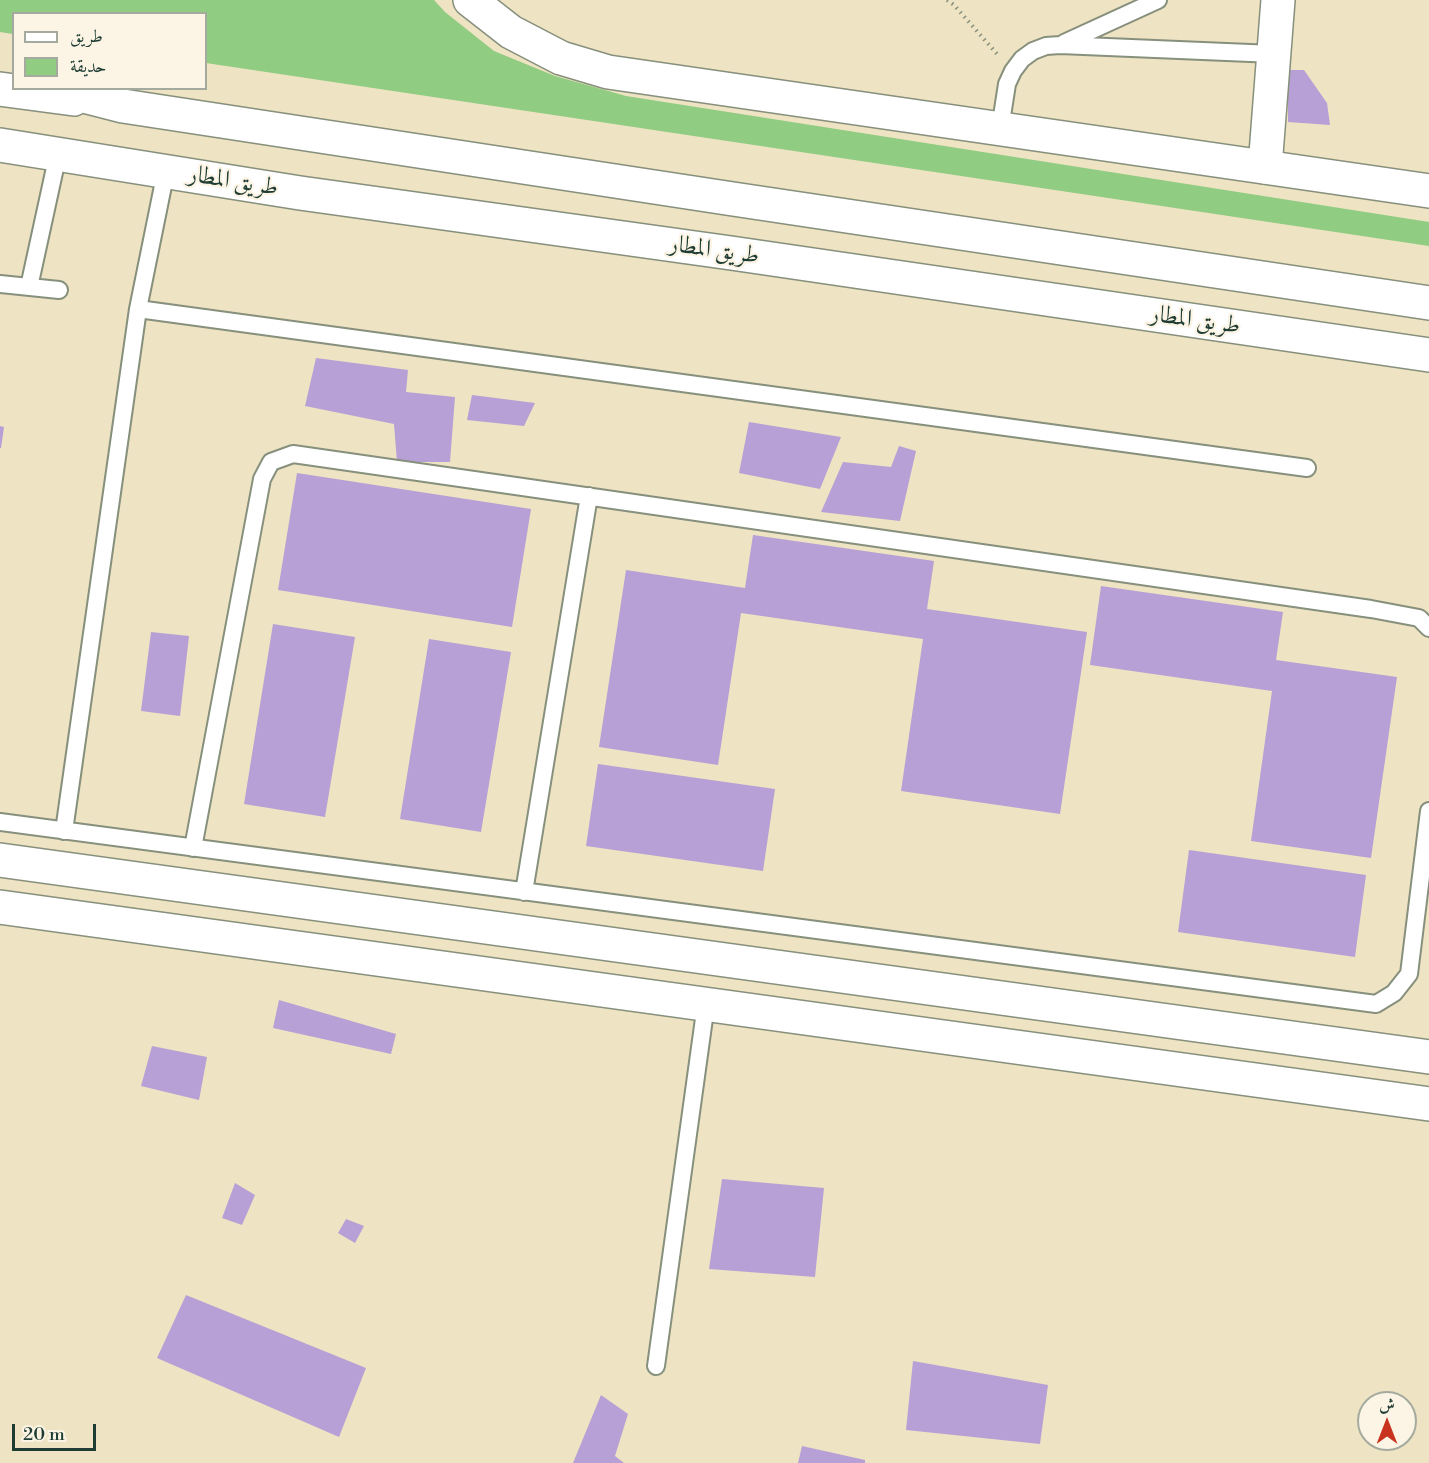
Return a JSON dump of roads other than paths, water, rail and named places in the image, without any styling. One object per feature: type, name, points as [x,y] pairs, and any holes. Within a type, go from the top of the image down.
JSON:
[{"type":"main road","points":[[470,0],[511,32],[561,58],[608,72],[1429,191]]},
{"type":"main road","points":[[1265,167],[1278,0]]},
{"type":"main road","points":[[0,89],[1429,303]]},
{"type":"main road","points":[[61,90],[123,106]]},
{"type":"main road","name":"طريق المطار","points":[[0,145],[300,193],[731,253],[1429,356]]},
{"type":"main road","points":[[0,860],[1429,1057]]},
{"type":"main road","points":[[0,907],[1429,1104]]},
{"type":"main road","points":[[681,954],[690,1002]]},
{"type":"lane","points":[[1060,45],[1158,0]]},
{"type":"lane","points":[[1000,129],[1007,84],[1013,71],[1022,59],[1046,46],[1274,54]]},
{"type":"lane","points":[[29,287],[58,154]]},
{"type":"lane","points":[[64,831],[138,309],[166,171]]},
{"type":"lane","points":[[0,284],[59,290]]},
{"type":"lane","points":[[138,309],[1307,468]]},
{"type":"lane","points":[[193,848],[262,479],[271,462],[293,454],[1371,609],[1419,618],[1429,628]]},
{"type":"lane","points":[[524,892],[589,496]]},
{"type":"lane","points":[[0,822],[1376,1004],[1394,993],[1409,974],[1429,811]]},
{"type":"lane","points":[[656,1366],[690,1002]]}]
